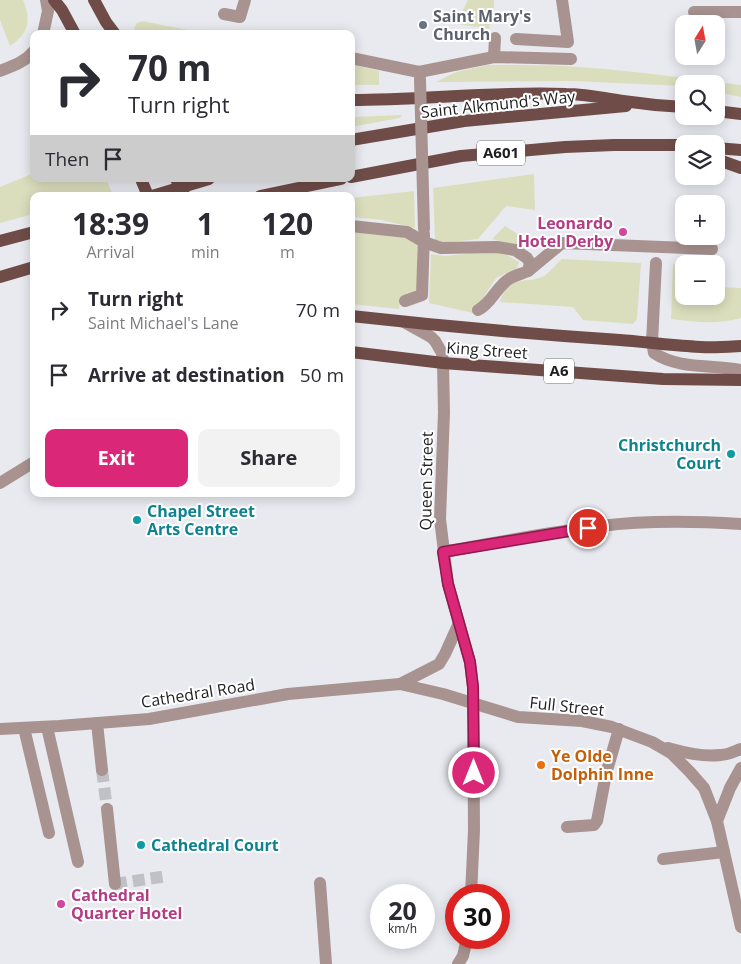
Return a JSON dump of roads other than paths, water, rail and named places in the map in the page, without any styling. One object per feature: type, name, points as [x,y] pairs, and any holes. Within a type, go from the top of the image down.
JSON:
[{"type":"main road","points":[[54,0],[73,30]]},
{"type":"main road","points":[[94,0],[109,28]]},
{"type":"main road","name":"Saint Alkmund's Way","points":[[355,100],[398,100],[546,93],[595,96],[675,107]]},
{"type":"main road","name":"Saint Alkmund's Way","points":[[355,139],[464,121],[648,104]]},
{"type":"main road","points":[[725,112],[741,114]]},
{"type":"main road","points":[[652,145],[675,149]]},
{"type":"main road","name":"A601","points":[[355,176],[461,156],[565,147],[675,146]]},
{"type":"main road","points":[[725,149],[741,150]]},
{"type":"main road","points":[[725,162],[741,168]]},
{"type":"main road","points":[[164,192],[198,182]]},
{"type":"main road","points":[[279,192],[327,182]]},
{"type":"main road","points":[[0,241],[30,233]]},
{"type":"main road","points":[[0,277],[30,268]]},
{"type":"main road","points":[[355,316],[504,332],[729,347],[741,346]]},
{"type":"main road","name":"King Street","points":[[355,352],[443,363],[674,380],[741,380]]},
{"type":"street","points":[[44,30],[48,11],[46,0]]},
{"type":"street","points":[[224,14],[240,17],[244,0]]},
{"type":"street","points":[[516,40],[568,42],[562,0]]},
{"type":"street","points":[[694,12],[741,12]]},
{"type":"street","points":[[494,57],[495,38]]},
{"type":"street","points":[[0,71],[18,64],[30,55]]},
{"type":"street","points":[[355,59],[420,75],[494,57],[571,59]]},
{"type":"street","points":[[405,301],[422,295],[424,236],[420,75]]},
{"type":"street","points":[[355,226],[407,232],[424,236],[441,248],[497,247],[515,250],[527,258],[530,263],[528,271]]},
{"type":"street","points":[[478,310],[486,306],[502,285],[510,278],[528,271],[562,243],[712,249]]},
{"type":"street","points":[[656,264],[652,342],[654,353],[662,358],[685,365],[724,366],[741,370]]},
{"type":"street","points":[[404,322],[431,337],[442,353],[443,363]]},
{"type":"street","name":"Queen Street","points":[[443,363],[444,412],[440,519],[443,552],[448,584],[470,662],[474,703],[472,884]]},
{"type":"street","points":[[0,483],[30,464]]},
{"type":"street","points":[[443,552],[600,526],[672,521],[741,524]]},
{"type":"street","name":"Cathedral Road","points":[[400,684],[439,664],[446,654],[459,623]]},
{"type":"street","name":"Cathedral Road","points":[[0,729],[149,718],[288,694],[400,684],[474,703]]},
{"type":"street","name":"Full Street","points":[[474,703],[518,717],[592,722],[652,742],[671,753],[704,788],[717,821],[738,903],[741,927]]},
{"type":"street","points":[[97,723],[102,770]]},
{"type":"street","points":[[47,727],[78,862]]},
{"type":"street","points":[[24,728],[50,833]]},
{"type":"street","points":[[567,827],[594,825],[597,821],[608,765],[619,730]]},
{"type":"street","points":[[652,742],[689,754],[706,756],[723,755],[741,749]]},
{"type":"street","points":[[717,821],[730,788],[741,768]]},
{"type":"street","points":[[107,809],[116,884]]},
{"type":"street","points":[[663,859],[724,852]]},
{"type":"street","points":[[320,883],[326,964]]},
{"type":"street","points":[[458,964],[465,949]]},
{"type":"tunnel","points":[[102,770],[107,809]]},
{"type":"tunnel","points":[[115,884],[167,876]]},
{"type":"place","name":"Saint Mary's Church","points":[[423,25]]},
{"type":"place","name":"Leonardo Hotel Derby","points":[[623,232]]},
{"type":"place","name":"Christchurch Court","points":[[731,454]]},
{"type":"place","name":"Chapel Street Arts Centre","points":[[137,520]]},
{"type":"place","name":"Ye Olde Dolphin Inne","points":[[541,765]]},
{"type":"place","name":"Cathedral Court","points":[[141,845]]},
{"type":"place","name":"Cathedral Quarter Hotel","points":[[61,904]]}]
